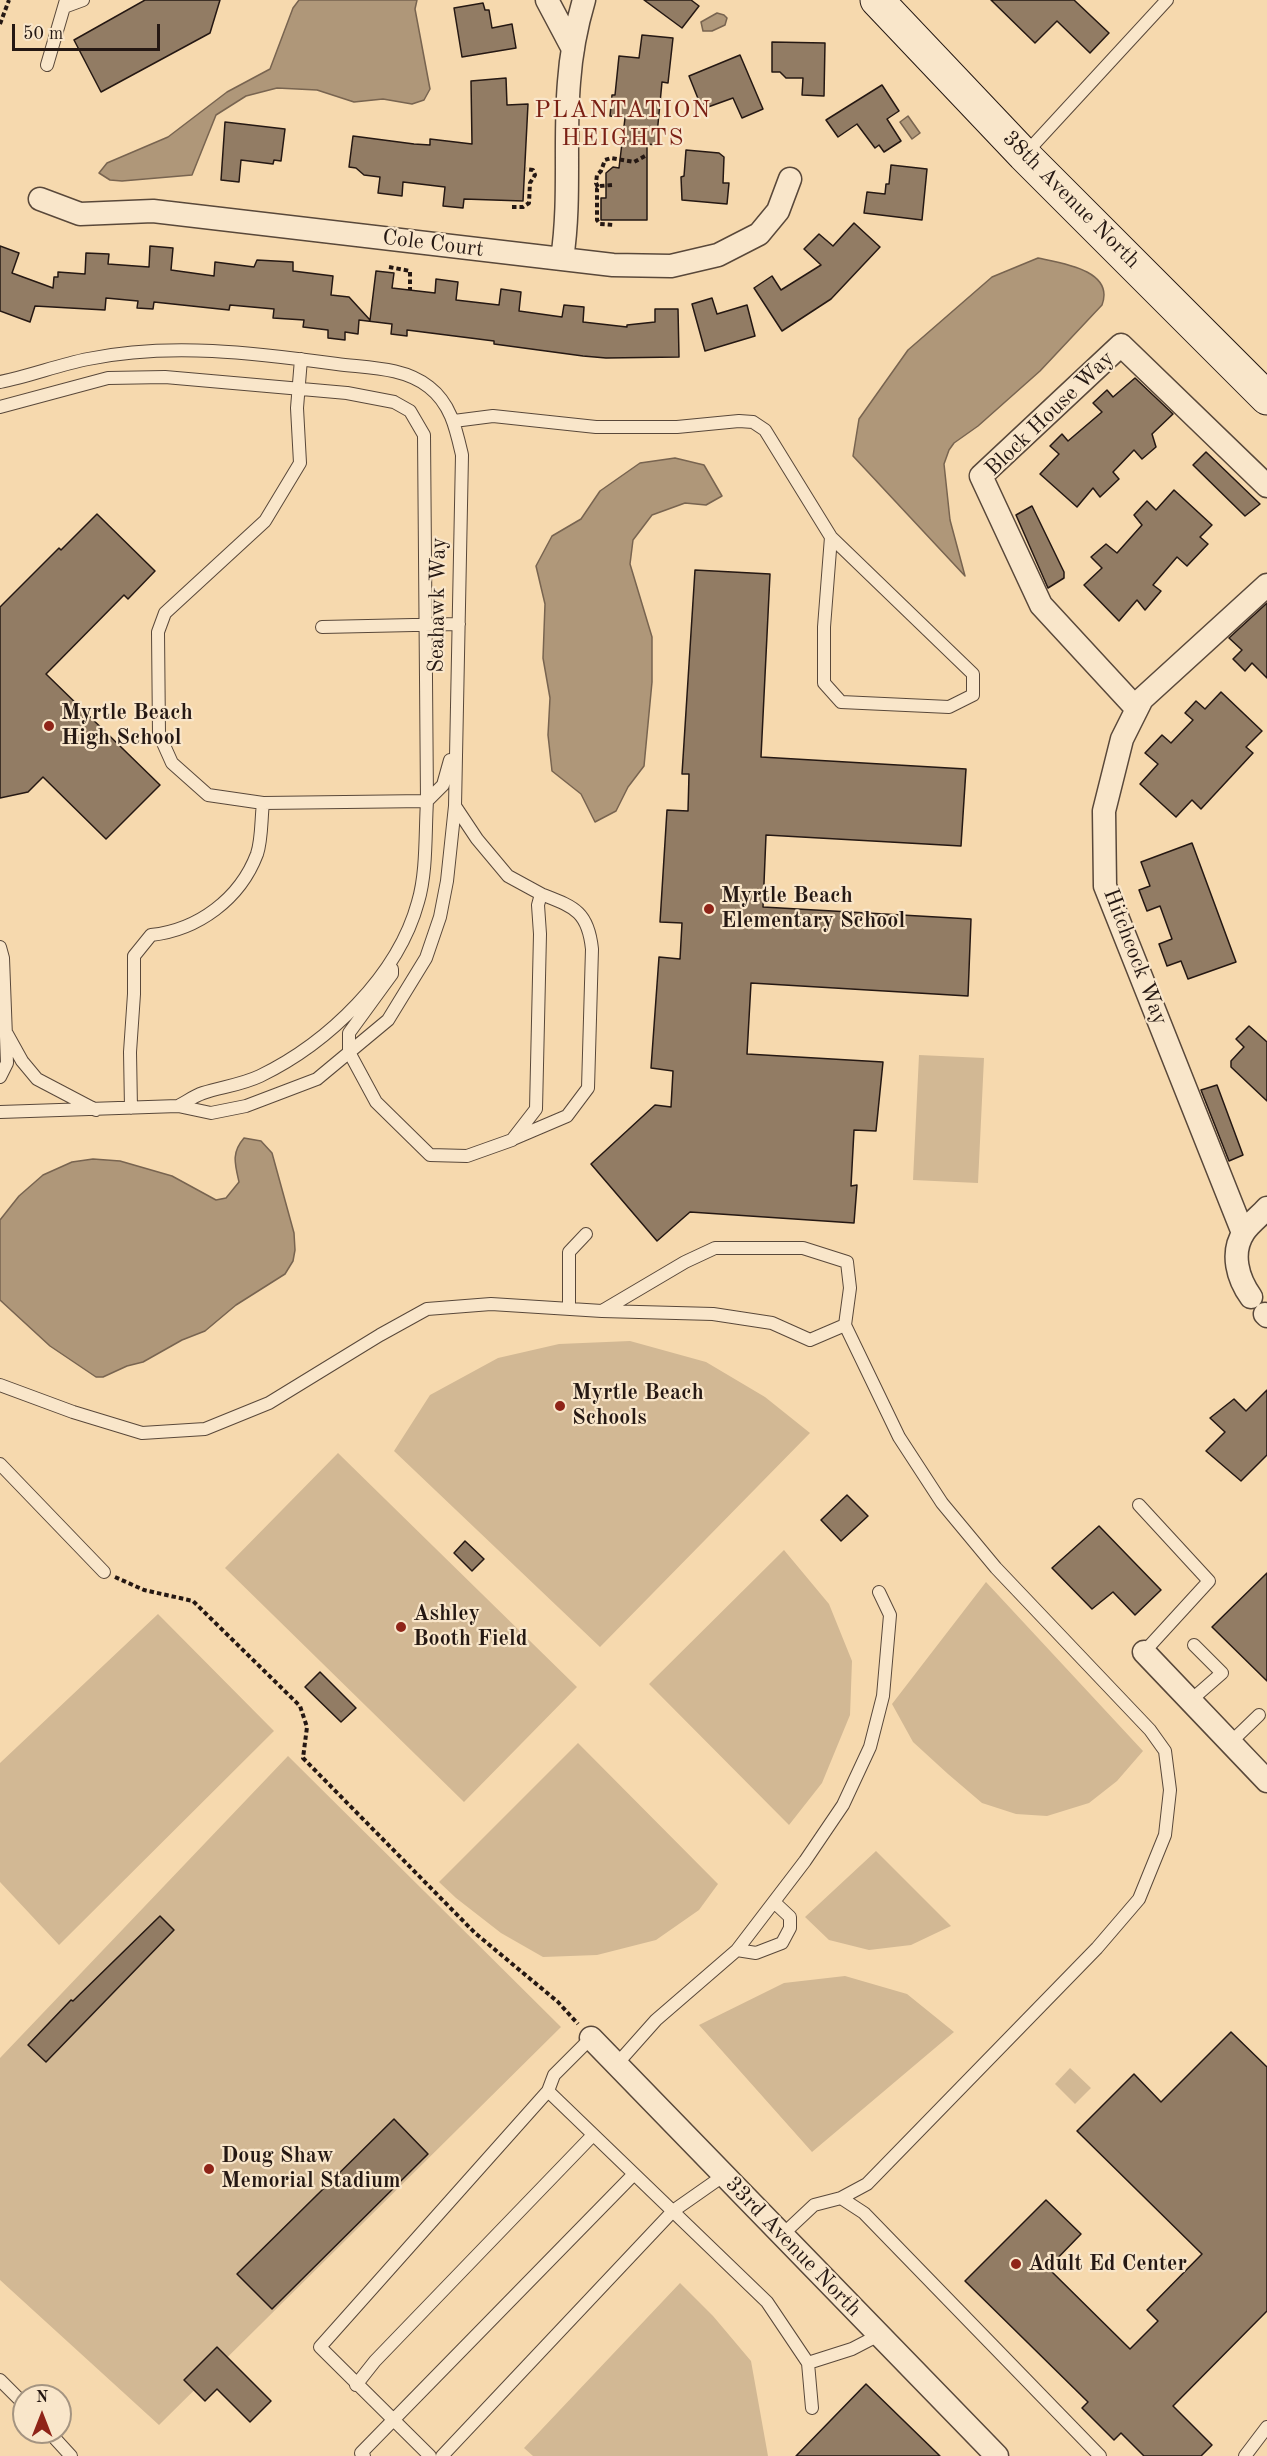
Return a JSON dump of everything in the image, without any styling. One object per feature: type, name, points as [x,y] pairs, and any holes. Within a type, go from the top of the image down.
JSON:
[{"type":"main road","name":"38th Avenue North","points":[[888,4],[1024,155],[1267,398]]},
{"type":"street","points":[[547,0],[573,49]]},
{"type":"street","points":[[562,259],[567,228],[569,84],[573,49],[584,0]]},
{"type":"street","name":"Cole Court","points":[[40,199],[80,214],[153,211],[613,265],[671,266],[718,255],[759,234],[778,211],[790,179]]},
{"type":"street","name":"Block House Way","points":[[1137,709],[1041,605],[981,476],[1121,345],[1267,486]]},
{"type":"street","name":"Hitchcock Way","points":[[1243,1233],[1105,886],[1104,811],[1122,739],[1142,699],[1267,585]]},
{"type":"street","points":[[1261,1309],[1241,1283],[1236,1256],[1243,1233],[1267,1208]]},
{"type":"street","points":[[1144,1652],[1267,1781]]},
{"type":"street","name":"33rd Avenue North","points":[[591,2038],[996,2456]]},
{"type":"lane","points":[[47,65],[65,4],[83,0]]},
{"type":"lane","points":[[1024,155],[1167,0]]},
{"type":"lane","name":"Seahawk Way","points":[[0,382],[88,359],[156,351],[244,351],[399,372],[429,387],[449,409],[462,455],[455,806],[447,881],[440,917],[426,958],[387,1020],[316,1078],[246,1106],[211,1113],[178,1106],[0,1112]]},
{"type":"lane","points":[[301,359],[297,408],[300,463],[265,521],[165,613],[158,632],[159,734],[172,763],[208,795],[263,803],[427,801],[443,784],[455,741]]},
{"type":"lane","name":"Seahawk Way","points":[[0,406],[108,378],[165,377],[346,393],[394,402],[410,411],[424,435],[427,801],[425,852],[419,901],[392,962],[335,1026],[300,1055],[257,1077],[222,1090],[203,1093],[178,1106]]},
{"type":"lane","points":[[454,422],[493,416],[596,427],[677,427],[739,421],[753,422],[765,430],[831,537],[973,674],[973,695],[949,706],[841,702],[835,696],[824,683],[824,627],[831,537]]},
{"type":"lane","points":[[322,627],[459,624]]},
{"type":"lane","points":[[131,1108],[130,1052],[134,956],[151,935],[172,933],[203,919],[236,893],[257,853],[263,803]]},
{"type":"lane","points":[[392,962],[392,974],[349,1033],[349,1052],[376,1102],[430,1155],[467,1156],[512,1140],[567,1116],[588,1088],[592,950],[590,930],[574,907],[541,894],[508,876],[477,839],[455,806]]},
{"type":"lane","points":[[512,1140],[536,1109],[540,934],[538,905],[541,894]]},
{"type":"lane","points":[[0,947],[3,958],[7,1063],[0,1077]]},
{"type":"lane","points":[[6,1032],[22,1061],[37,1079],[97,1110]]},
{"type":"lane","points":[[568,1309],[569,1252],[586,1234]]},
{"type":"lane","points":[[602,1311],[685,1262],[715,1248],[803,1248],[848,1262],[850,1288],[845,1325],[899,1437],[942,1503],[996,1568],[1149,1730],[1166,1751],[1170,1790],[1165,1835],[1139,1899],[1097,1948],[867,2184],[841,2198],[814,2205],[782,2236]]},
{"type":"lane","points":[[0,1385],[73,1412],[142,1433],[205,1429],[269,1403],[427,1309],[491,1304],[602,1311],[713,1314],[772,1323],[810,1340],[845,1325]]},
{"type":"lane","points":[[0,1464],[104,1572]]},
{"type":"lane","points":[[1139,1505],[1209,1581],[1144,1652]]},
{"type":"lane","points":[[616,2065],[656,2020],[737,1950],[843,1805],[870,1747],[883,1696],[890,1616],[879,1592]]},
{"type":"lane","points":[[1190,1701],[1222,1673],[1194,1645]]},
{"type":"lane","points":[[1230,1743],[1259,1715]]},
{"type":"lane","points":[[737,1950],[756,1953],[782,1943],[790,1928],[790,1917],[774,1902]]},
{"type":"lane","points":[[430,2456],[320,2347],[548,2091],[555,2075],[591,2038]]},
{"type":"lane","points":[[548,2091],[767,2302],[808,2363],[812,2408]]},
{"type":"lane","points":[[356,2385],[375,2361],[593,2135]]},
{"type":"lane","points":[[364,2456],[361,2453],[392,2420],[634,2174]]},
{"type":"lane","points":[[442,2456],[672,2211],[723,2176]]},
{"type":"lane","points":[[841,2198],[864,2213],[1100,2456]]},
{"type":"lane","points":[[808,2363],[852,2349],[879,2335]]},
{"type":"lane","points":[[0,2380],[12,2392]]},
{"type":"lane","points":[[1245,2456],[1267,2427]]},
{"type":"lane","points":[[60,2444],[70,2456]]},
{"type":"path","points":[[0,24],[9,0]]},
{"type":"path","points":[[614,225],[598,223],[597,175],[605,160],[611,158],[634,162],[645,156]]},
{"type":"path","points":[[512,207],[523,207],[529,202],[530,183],[535,172],[526,169]]},
{"type":"path","points":[[598,187],[612,185]]},
{"type":"path","points":[[389,267],[410,271],[410,290]]},
{"type":"path","points":[[104,1572],[144,1590],[193,1601],[300,1706],[307,1727],[303,1758],[475,1933],[558,2002],[591,2038]]},
{"type":"shaded area","points":[[299,0],[417,0],[415,9],[430,89],[424,100],[412,104],[383,99],[354,102],[317,90],[277,88],[246,96],[216,115],[192,175],[122,181],[110,180],[99,173],[107,163],[168,137],[227,92],[270,69],[293,8]]},
{"type":"shaded area","points":[[717,13],[727,18],[725,25],[712,31],[703,31],[701,22]]},
{"type":"shaded area","points":[[908,116],[920,133],[912,139],[900,122]]},
{"type":"shaded area","points":[[1038,258],[1072,266],[1094,276],[1101,284],[1104,293],[1102,305],[1040,371],[978,426],[954,443],[949,450],[944,464],[950,520],[965,576],[853,456],[859,419],[908,350],[992,277]]},
{"type":"shaded area","points":[[675,458],[704,465],[722,496],[706,505],[685,503],[652,515],[633,540],[630,564],[652,637],[652,682],[644,766],[628,787],[616,811],[595,822],[581,794],[552,771],[548,735],[550,698],[543,658],[545,604],[536,566],[552,536],[581,519],[600,491],[640,463]]},
{"type":"shaded area","points":[[919,1055],[984,1058],[978,1183],[913,1180]]},
{"type":"shaded area","points":[[244,1138],[261,1141],[272,1153],[294,1233],[293,1261],[285,1274],[236,1305],[205,1331],[182,1340],[143,1362],[127,1366],[103,1377],[96,1377],[50,1346],[0,1300],[0,1220],[19,1196],[43,1175],[72,1162],[93,1159],[120,1161],[172,1176],[216,1200],[226,1198],[239,1182],[235,1164],[236,1154]]},
{"type":"shaded area","points":[[630,1341],[706,1362],[765,1397],[810,1433],[600,1647],[394,1451],[430,1395],[498,1358],[559,1344]]},
{"type":"shaded area","name":"Ashley Booth Field","points":[[338,1453],[577,1687],[464,1802],[225,1568]]},
{"type":"shaded area","points":[[784,1550],[829,1604],[852,1661],[850,1715],[822,1783],[789,1825],[649,1684]]},
{"type":"shaded area","points":[[986,1582],[1143,1751],[1117,1781],[1089,1803],[1047,1816],[1016,1814],[982,1803],[913,1742],[892,1704]]},
{"type":"shaded area","points":[[158,1614],[274,1731],[59,1945],[0,1882],[0,1763]]},
{"type":"shaded area","points":[[578,1743],[718,1884],[699,1910],[656,1940],[597,1955],[543,1957],[501,1933],[439,1882]]},
{"type":"shaded area","name":"Doug Shaw Memorial Stadium","points":[[288,1756],[561,2027],[159,2425],[0,2280],[0,2058]]},
{"type":"shaded area","points":[[876,1851],[951,1926],[911,1945],[869,1950],[829,1940],[805,1917]]},
{"type":"shaded area","points":[[845,1976],[907,1994],[954,2032],[812,2152],[699,2025],[784,1983]]},
{"type":"shaded area","points":[[1070,2068],[1091,2088],[1075,2104],[1055,2084]]},
{"type":"shaded area","points":[[680,2283],[713,2316],[751,2361],[768,2456],[533,2456],[524,2448]]},
{"type":"building","points":[[145,0],[220,0],[210,33],[101,92],[74,40]]},
{"type":"building","points":[[644,0],[691,0],[699,6],[682,28]]},
{"type":"building","points":[[991,0],[1074,0],[1109,33],[1090,53],[1057,21],[1035,43]]},
{"type":"building","points":[[483,3],[485,10],[489,10],[492,28],[512,24],[516,48],[462,57],[454,8]]},
{"type":"building","points":[[642,35],[673,38],[668,83],[662,82],[656,145],[647,144],[647,220],[601,220],[601,198],[606,198],[606,173],[613,167],[619,168],[625,118],[610,116],[612,95],[615,95],[619,56],[639,58]]},
{"type":"building","points":[[772,42],[825,43],[824,96],[802,95],[803,78],[786,78],[780,72],[772,72]]},
{"type":"building","points":[[740,55],[763,109],[742,118],[733,98],[708,107],[707,104],[701,106],[689,76]]},
{"type":"building","points":[[506,78],[507,105],[528,104],[523,201],[464,199],[463,208],[443,206],[445,187],[403,182],[402,196],[378,193],[380,177],[364,175],[356,168],[349,167],[353,136],[414,144],[430,145],[430,139],[472,144],[471,81]]},
{"type":"building","points":[[882,85],[899,111],[887,119],[901,141],[884,152],[879,145],[875,148],[857,124],[838,137],[826,120]]},
{"type":"building","points":[[225,122],[285,129],[281,161],[274,160],[273,164],[241,160],[239,182],[221,180]]},
{"type":"building","points":[[686,150],[719,153],[724,157],[723,183],[729,183],[727,204],[682,200],[681,177],[684,176]]},
{"type":"building","points":[[891,165],[927,169],[922,220],[864,213],[867,192],[885,194],[886,184],[889,184]]},
{"type":"building","points":[[854,223],[880,247],[831,299],[782,331],[754,288],[772,276],[781,290],[821,265],[804,249],[819,234],[833,246]]},
{"type":"building","points":[[0,246],[19,253],[12,273],[53,288],[54,277],[58,277],[58,272],[85,274],[86,253],[109,254],[108,264],[149,267],[150,246],[173,248],[171,270],[214,276],[215,262],[254,267],[257,260],[293,262],[293,271],[333,276],[331,295],[349,297],[370,320],[376,271],[394,273],[392,288],[435,293],[436,279],[458,282],[456,300],[499,305],[501,289],[521,292],[519,311],[562,317],[564,305],[584,307],[583,322],[627,327],[627,325],[655,322],[655,309],[678,309],[679,357],[606,358],[407,330],[407,336],[391,334],[392,324],[359,320],[358,334],[345,332],[345,340],[328,338],[328,330],[303,327],[304,320],[273,318],[274,309],[230,305],[229,310],[154,302],[153,309],[137,308],[138,301],[106,298],[105,310],[35,306],[30,322],[0,311]]},
{"type":"building","points":[[712,298],[717,314],[747,305],[755,336],[705,351],[692,304]]},
{"type":"building","points":[[1135,378],[1173,414],[1152,434],[1156,447],[1142,459],[1134,450],[1113,472],[1119,479],[1100,497],[1093,488],[1077,507],[1040,474],[1059,454],[1050,446],[1062,434],[1068,441],[1102,412],[1093,403],[1107,390],[1113,397]]},
{"type":"building","points":[[1206,452],[1260,504],[1245,516],[1193,465]]},
{"type":"building","points":[[1174,490],[1212,525],[1200,537],[1208,544],[1187,566],[1177,557],[1153,585],[1161,591],[1145,610],[1137,600],[1119,621],[1084,585],[1102,568],[1091,557],[1106,544],[1117,553],[1142,525],[1134,515],[1147,501],[1156,510]]},
{"type":"building","points":[[1032,506],[1064,572],[1064,578],[1048,588],[1016,515]]},
{"type":"building","name":"Myrtle Beach High School","points":[[97,514],[155,571],[128,599],[124,595],[46,674],[160,785],[106,839],[43,777],[28,792],[0,798],[0,607]]},
{"type":"building","name":"Myrtle Beach Elementary School","points":[[695,570],[770,574],[761,757],[966,769],[961,846],[766,835],[763,907],[971,919],[968,996],[751,983],[747,1054],[883,1062],[876,1131],[854,1130],[851,1186],[857,1185],[854,1223],[690,1212],[657,1241],[591,1164],[655,1105],[671,1107],[673,1071],[651,1068],[659,957],[680,959],[682,923],[660,922],[667,810],[688,811],[689,774],[682,774]]},
{"type":"building","points":[[1267,603],[1267,678],[1252,663],[1245,671],[1233,659],[1242,650],[1229,638]]},
{"type":"building","points":[[1221,692],[1262,731],[1246,747],[1253,753],[1201,809],[1192,800],[1176,817],[1140,784],[1158,764],[1145,753],[1162,735],[1171,743],[1193,720],[1185,713],[1196,701],[1205,709]]},
{"type":"building","points":[[1192,843],[1236,962],[1188,979],[1181,961],[1167,966],[1159,944],[1172,939],[1160,906],[1147,911],[1139,890],[1150,886],[1141,862]]},
{"type":"building","points":[[1249,1026],[1267,1042],[1267,1101],[1231,1067],[1231,1061],[1244,1047],[1236,1039]]},
{"type":"building","points":[[1217,1085],[1243,1155],[1229,1161],[1201,1090]]},
{"type":"building","points":[[1267,1390],[1267,1455],[1241,1481],[1206,1451],[1225,1432],[1210,1418],[1234,1399],[1246,1411]]},
{"type":"building","points":[[847,1495],[868,1516],[841,1541],[821,1520]]},
{"type":"building","points":[[1099,1526],[1161,1590],[1135,1615],[1113,1592],[1092,1609],[1052,1568]]},
{"type":"building","points":[[465,1541],[484,1559],[472,1571],[454,1553]]},
{"type":"building","points":[[1267,1573],[1267,1681],[1212,1627]]},
{"type":"building","points":[[320,1672],[356,1708],[341,1722],[305,1687]]},
{"type":"building","points":[[160,1916],[174,1930],[46,2062],[28,2045],[71,2000],[73,2001]]},
{"type":"building","name":"Adult Ed Center","points":[[1231,2032],[1267,2067],[1267,2311],[1173,2406],[1212,2445],[1201,2456],[1144,2456],[1121,2433],[1114,2440],[1082,2408],[1088,2402],[965,2281],[1046,2200],[1081,2234],[1048,2268],[1130,2349],[1158,2321],[1147,2310],[1202,2254],[1077,2131],[1134,2074],[1161,2102]]},
{"type":"building","points":[[394,2119],[428,2154],[272,2309],[237,2274]]},
{"type":"building","points":[[217,2347],[271,2401],[250,2422],[217,2389],[205,2401],[184,2380]]},
{"type":"building","points":[[866,2384],[940,2456],[796,2456]]},
{"type":"place","name":"Myrtle Beach High School","points":[[49,726]]},
{"type":"place","name":"Myrtle Beach Elementary School","points":[[709,909]]},
{"type":"place","name":"Myrtle Beach Schools","points":[[560,1406]]},
{"type":"place","name":"Ashley Booth Field","points":[[401,1627]]},
{"type":"place","name":"Doug Shaw Memorial Stadium","points":[[209,2169]]},
{"type":"place","name":"Adult Ed Center","points":[[1016,2264]]},
{"type":"district","name":"PLANTATION HEIGHTS","points":[[623,125]]}]
